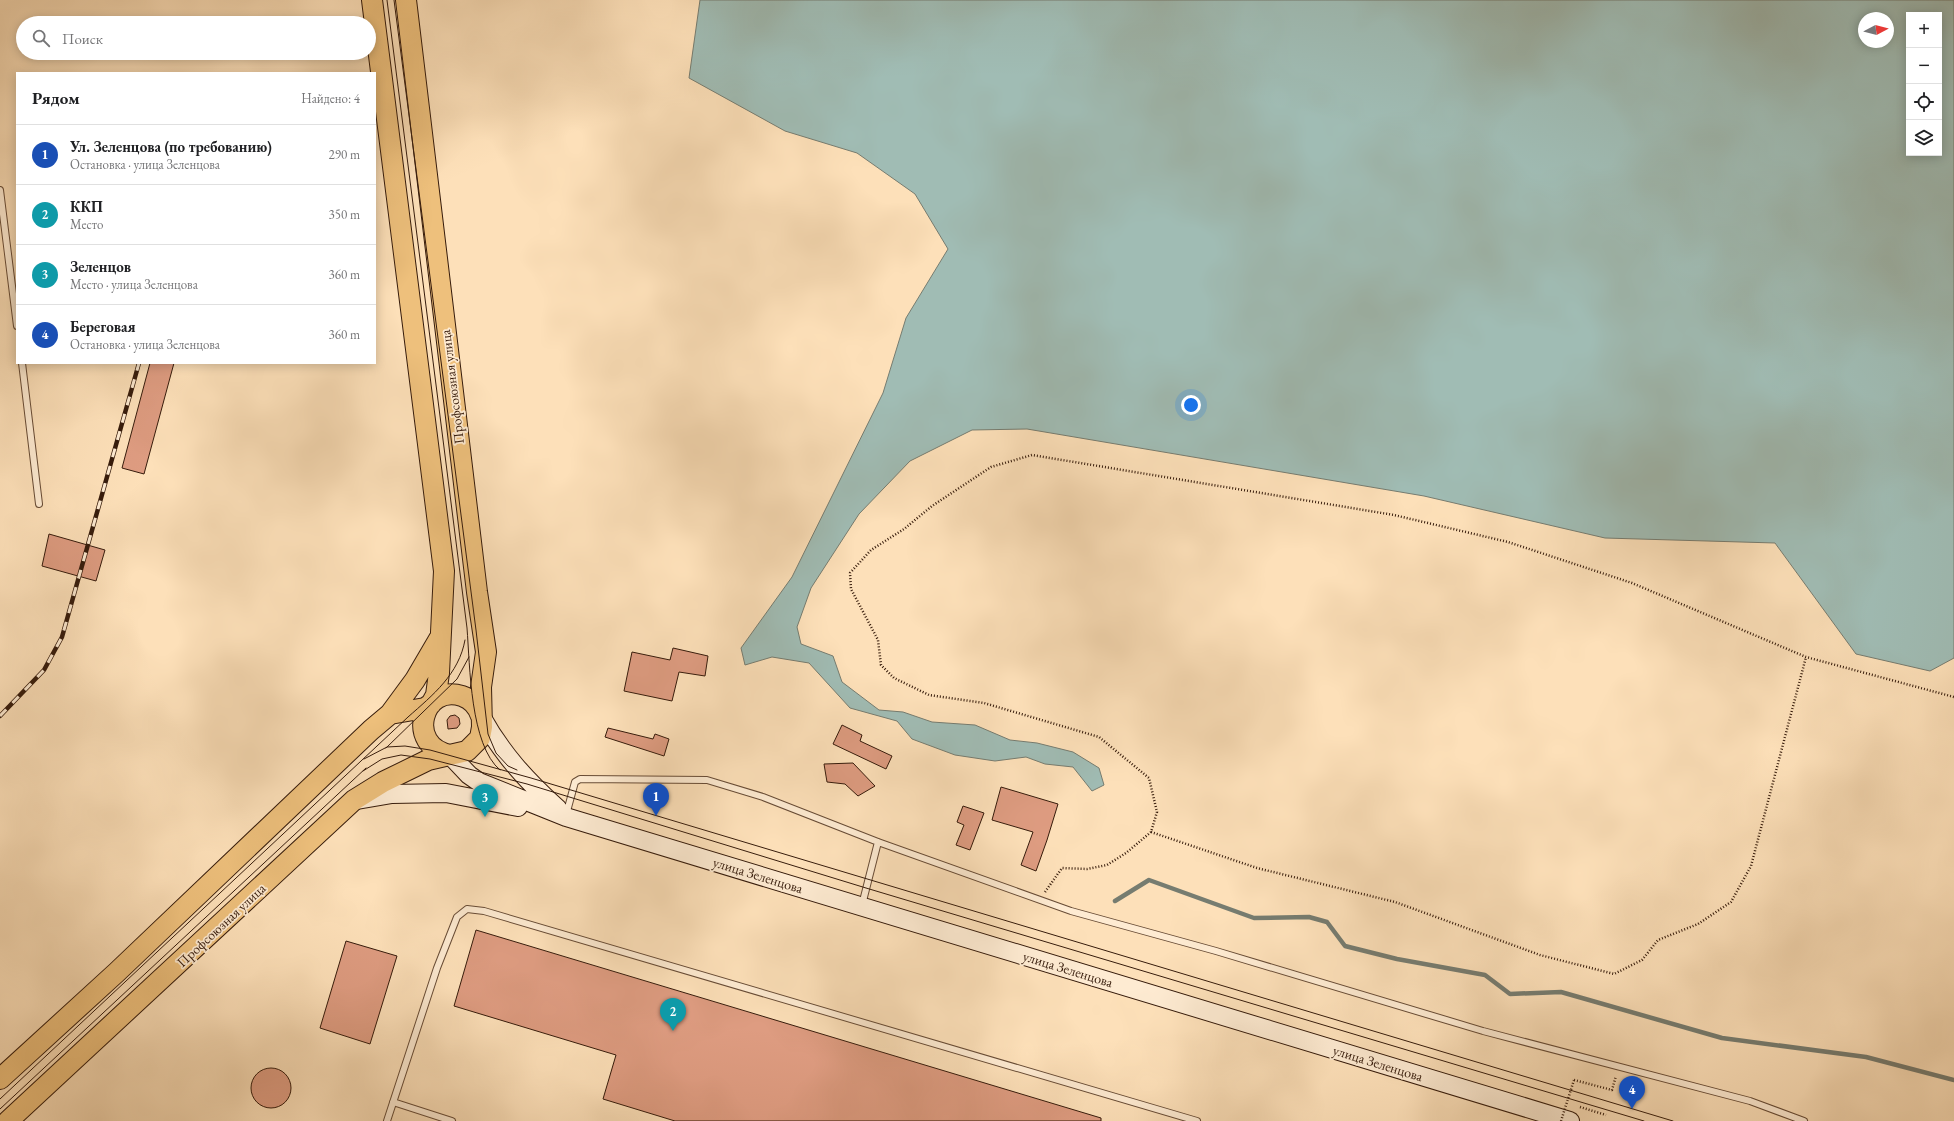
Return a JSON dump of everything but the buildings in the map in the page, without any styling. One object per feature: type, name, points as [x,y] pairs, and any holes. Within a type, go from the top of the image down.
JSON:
[{"type":"main road","points":[[372,0],[374,16]]},
{"type":"main road","name":"Профсоюзная улица","points":[[8,1121],[354,800],[401,772],[428,760],[447,754],[467,751],[476,743],[481,735],[481,687],[486,652],[476,584],[406,0]]},
{"type":"main road","points":[[376,32],[444,571],[437,688],[423,722],[425,735],[432,747],[447,754]]},
{"type":"main road","points":[[0,1079],[117,972],[316,781],[390,714],[415,680],[441,636]]},
{"type":"main road","points":[[390,714],[419,710],[453,695],[465,697],[475,704],[481,716]]},
{"type":"main road","name":"улица Зеленцова","points":[[481,716],[502,751],[515,767],[566,817]]},
{"type":"main road","name":"улица Зеленцова","points":[[447,754],[469,775],[479,782],[566,817],[1570,1121]]},
{"type":"main road","points":[[354,800],[392,794],[446,793],[566,817]]},
{"type":"lane","points":[[0,190],[16,318]]},
{"type":"lane","points":[[22,364],[39,504]]},
{"type":"lane","points":[[566,817],[575,782],[580,779],[707,780],[763,796],[878,842],[1039,900],[1483,1031],[1750,1101],[1804,1121]]},
{"type":"lane","points":[[861,906],[878,842]]},
{"type":"lane","points":[[387,1121],[436,968],[457,917],[468,909],[484,910],[1197,1121]]},
{"type":"lane","points":[[393,1102],[452,1121]]},
{"type":"path","points":[[1039,900],[1062,868],[1087,869],[1107,865],[1126,853],[1151,832],[1157,812],[1149,778],[1099,736],[984,703],[929,695],[894,678],[880,665],[878,640],[851,589],[850,573],[871,550],[904,529],[932,506],[991,467],[1032,455],[1394,515],[1508,542],[1632,583],[1806,657],[1954,697]]},
{"type":"path","points":[[1151,832],[1257,868],[1395,902],[1540,955],[1614,974],[1642,960],[1658,940],[1698,924],[1731,902],[1751,866],[1806,657]]},
{"type":"path","points":[[1561,1121],[1574,1080],[1612,1090],[1619,1066]]},
{"type":"path","points":[[1567,1103],[1606,1115]]},
{"type":"water","points":[[700,0],[1954,0],[1954,658],[1930,671],[1856,654],[1775,543],[1605,538],[1424,496],[1027,429],[972,430],[910,461],[859,514],[811,588],[797,627],[801,644],[833,656],[842,682],[879,710],[903,712],[932,722],[975,725],[1010,740],[1037,743],[1073,752],[1099,768],[1104,785],[1092,791],[1073,767],[1045,764],[1026,757],[995,761],[955,755],[912,739],[897,721],[850,708],[809,663],[772,657],[745,665],[741,648],[792,577],[883,393],[906,318],[948,249],[915,194],[857,153],[785,131],[689,78]]},
{"type":"waterway","points":[[1115,901],[1149,880],[1254,918],[1309,917],[1327,922],[1345,946],[1397,959],[1485,975],[1510,994],[1561,992],[1722,1038],[1866,1057],[1954,1080]]},
{"type":"tram line","points":[[387,0],[467,628],[473,704],[483,743],[490,758],[500,770]]},
{"type":"tram line","points":[[394,0],[476,630],[488,734],[496,753],[508,766],[517,770]]},
{"type":"tram line","points":[[0,1099],[427,700],[451,674],[462,652],[465,640]]},
{"type":"tram line","points":[[386,748],[457,679],[469,657]]},
{"type":"tram line","points":[[364,759],[387,747],[405,746],[430,750],[531,778],[1673,1121]]},
{"type":"tram line","points":[[363,771],[382,759],[401,755],[430,759],[527,784],[866,888],[1644,1121]]},
{"type":"tram line","points":[[0,1109],[366,768]]},
{"type":"railway","points":[[0,716],[44,670],[62,637],[139,364]]},
{"type":"place","name":"Ул. Зеленцова (по требованию)","points":[[656,816]]},
{"type":"place","name":"Зеленцов","points":[[485,817]]},
{"type":"place","name":"ККП","points":[[673,1031]]},
{"type":"place","name":"Береговая","points":[[1632,1109]]}]
